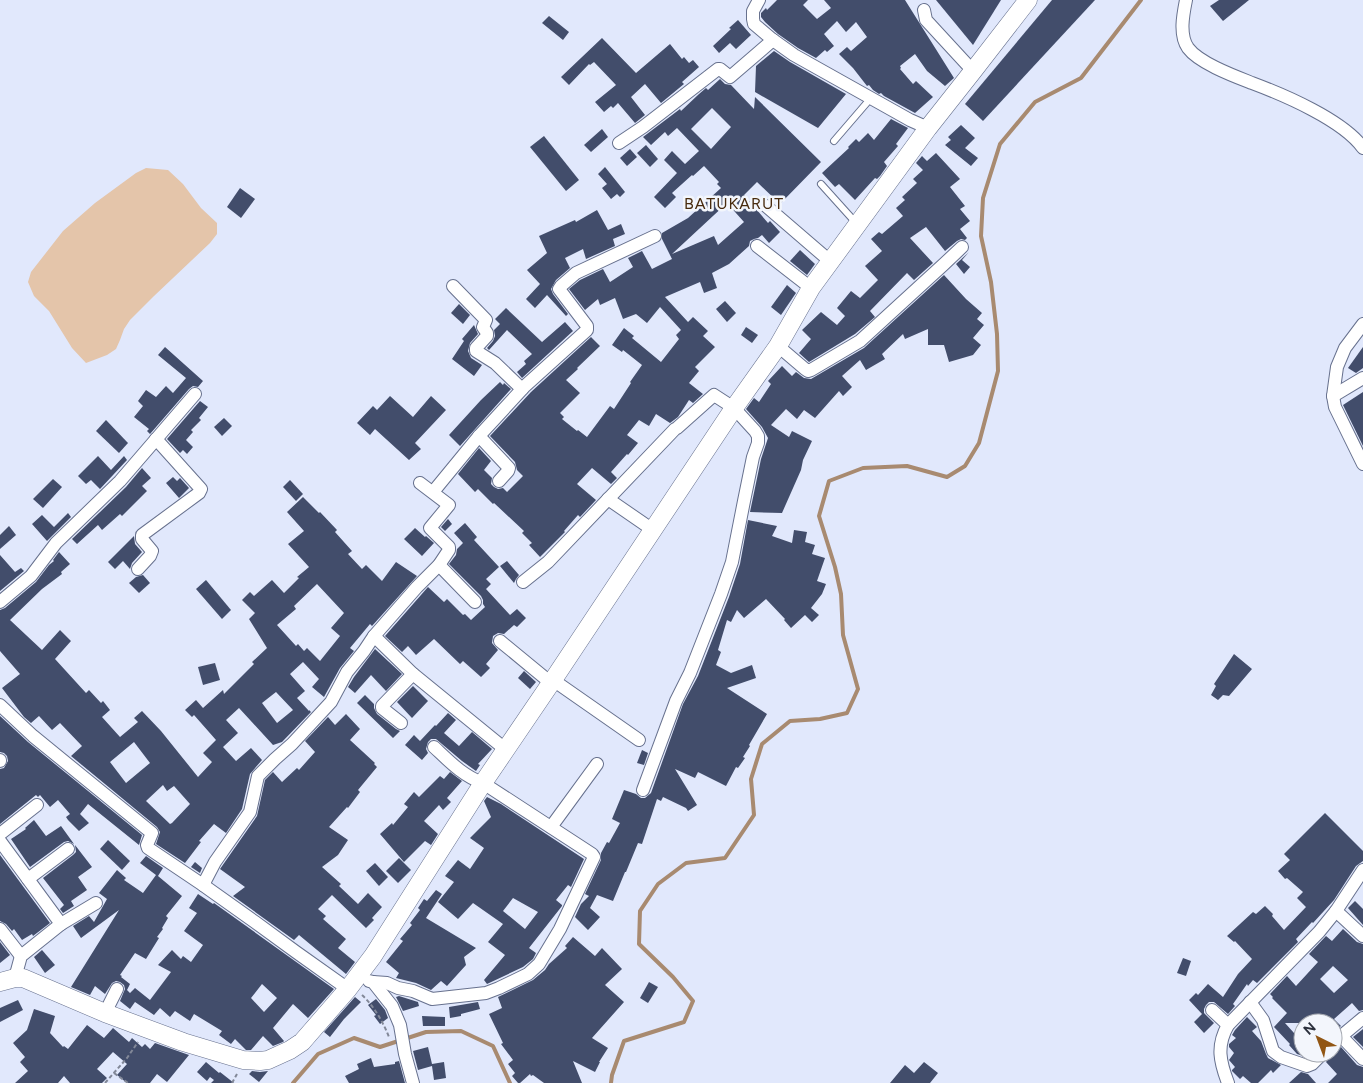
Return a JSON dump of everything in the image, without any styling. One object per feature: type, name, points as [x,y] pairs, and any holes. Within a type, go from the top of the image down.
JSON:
[{"type":"street","points":[[759,0],[753,11],[754,24],[773,40],[794,55],[928,128]]},
{"type":"street","points":[[7,980],[23,978],[105,1013],[182,1042],[243,1060],[268,1060],[302,1042],[360,982],[374,956],[505,749],[734,408],[778,346],[812,288],[928,128],[1028,0]]},
{"type":"street","points":[[1186,0],[1183,31],[1186,44],[1194,55],[1224,72],[1271,90],[1309,108],[1344,129],[1363,148]]},
{"type":"street","points":[[924,10],[926,20],[974,71]]},
{"type":"street","points":[[619,143],[643,127],[718,69],[730,77],[773,40]]},
{"type":"street","points":[[766,206],[831,262]]},
{"type":"street","points":[[433,492],[479,436],[522,389],[588,328],[559,289],[561,286],[576,273],[655,236]]},
{"type":"street","points":[[757,246],[812,288]]},
{"type":"street","points":[[778,346],[805,369],[811,370],[860,341],[962,247]]},
{"type":"street","points":[[453,286],[486,320],[483,328],[487,336],[476,348],[476,351],[495,363],[522,389]]},
{"type":"street","points":[[1363,324],[1345,348],[1336,367],[1333,396],[1363,464]]},
{"type":"street","points":[[1333,396],[1363,378]]},
{"type":"street","points":[[0,602],[31,576],[56,543],[120,481],[195,394]]},
{"type":"street","points":[[523,582],[548,562],[675,429],[714,395],[734,408],[755,431],[758,436],[758,443],[732,562],[690,672],[676,701],[643,790]]},
{"type":"street","points":[[479,436],[508,468],[508,471],[499,481]]},
{"type":"street","points":[[138,569],[152,551],[142,539],[142,535],[199,493],[201,489],[156,439]]},
{"type":"street","points":[[203,884],[215,862],[250,812],[258,776],[332,702],[348,672],[374,636],[439,565],[450,548],[430,528],[449,505],[420,483]]},
{"type":"street","points":[[608,499],[653,530]]},
{"type":"street","points":[[439,565],[475,602]]},
{"type":"street","points":[[374,636],[413,674],[505,749]]},
{"type":"street","points":[[500,641],[552,681],[639,740]]},
{"type":"street","points":[[401,723],[382,707],[413,674]]},
{"type":"street","points":[[0,705],[33,736],[152,833],[148,848],[203,884],[296,952],[360,982],[392,1006],[400,1025],[404,1054],[413,1083]]},
{"type":"street","points":[[360,982],[387,983],[398,988],[413,990],[432,999],[486,993],[528,974],[539,964],[560,929],[594,857],[483,783],[474,780],[458,769],[434,746]]},
{"type":"street","points":[[551,828],[596,764]]},
{"type":"street","points":[[0,834],[37,805]]},
{"type":"street","points":[[0,841],[62,924]]},
{"type":"street","points":[[28,879],[68,849]]},
{"type":"street","points":[[1228,1083],[1220,1062],[1224,1031],[1319,932],[1336,911],[1363,870]]},
{"type":"street","points":[[7,980],[21,956],[62,924],[96,903]]},
{"type":"street","points":[[1336,911],[1363,936]]},
{"type":"street","points":[[0,929],[21,956]]},
{"type":"street","points":[[105,1013],[117,989]]},
{"type":"street","points":[[1250,1002],[1263,1020],[1271,1046],[1276,1054],[1293,1061]]},
{"type":"street","points":[[1212,1010],[1228,1025]]},
{"type":"street","points":[[1343,1035],[1363,1018]]},
{"type":"street","points":[[1343,1044],[1363,1058]]},
{"type":"street","points":[[1299,1063],[1310,1066],[1313,1063]]},
{"type":"lane","points":[[834,141],[871,98]]},
{"type":"lane","points":[[821,184],[858,225]]},
{"type":"path","points":[[360,982],[363,995],[385,1028],[391,1043]]},
{"type":"path","points":[[105,1083],[127,1058],[147,1028]]},
{"type":"path","points":[[114,1073],[128,1083]]},
{"type":"shaded area","points":[[146,168],[168,170],[183,184],[201,208],[217,223],[217,234],[130,320],[116,349],[107,355],[86,363],[72,348],[49,311],[34,296],[28,282],[31,272],[63,231],[95,203],[136,173]]},
{"type":"building","points":[[777,0],[808,0],[803,5],[817,19],[831,8],[824,0],[905,0],[954,78],[945,86],[927,71],[915,54],[900,66],[900,69],[913,84],[916,81],[933,97],[915,113],[881,93],[879,94],[869,85],[867,86],[839,54],[847,47],[851,51],[867,37],[856,22],[846,32],[837,21],[824,34],[834,46],[827,52],[825,50],[816,58],[778,34],[761,17],[761,13]]},
{"type":"building","points":[[936,0],[1001,0],[973,45]]},
{"type":"building","points":[[1052,0],[1095,0],[983,121],[965,104]]},
{"type":"building","points":[[1219,0],[1249,0],[1223,21],[1210,6]]},
{"type":"building","points":[[549,16],[569,32],[563,40],[542,23]]},
{"type":"building","points":[[738,20],[751,35],[736,49],[730,43],[719,53],[713,46]]},
{"type":"building","points":[[602,38],[636,73],[670,44],[682,59],[684,57],[689,63],[693,60],[699,67],[682,82],[684,84],[661,103],[645,84],[631,97],[645,115],[635,123],[618,103],[613,108],[611,106],[604,112],[595,102],[616,85],[594,62],[589,64],[569,85],[561,77]]},
{"type":"building","points":[[774,51],[846,94],[818,128],[755,92],[756,66]]},
{"type":"building","points":[[720,79],[725,84],[731,85],[754,109],[755,97],[821,162],[780,204],[757,182],[744,195],[768,223],[770,221],[780,232],[769,243],[762,235],[750,241],[749,246],[729,264],[712,273],[717,288],[704,293],[700,282],[665,297],[688,322],[693,317],[708,331],[703,336],[715,347],[695,367],[699,371],[689,383],[703,394],[693,403],[689,400],[678,417],[670,423],[656,414],[649,426],[639,420],[627,435],[638,443],[611,472],[617,478],[611,484],[592,468],[577,484],[596,500],[580,517],[578,515],[565,532],[540,557],[529,545],[532,543],[522,533],[524,531],[478,489],[475,492],[458,474],[479,448],[491,461],[484,470],[492,478],[491,484],[494,487],[498,489],[503,488],[507,492],[523,476],[517,470],[515,462],[490,436],[531,392],[591,337],[600,346],[566,380],[580,393],[560,413],[564,417],[562,419],[587,437],[610,406],[614,409],[642,365],[623,350],[622,352],[612,345],[624,328],[634,336],[632,338],[661,362],[679,339],[676,335],[681,330],[660,307],[647,323],[636,314],[623,319],[615,298],[600,305],[598,299],[585,310],[569,289],[580,280],[603,269],[610,282],[633,267],[628,258],[642,251],[652,269],[672,259],[662,239],[662,233],[688,218],[721,188],[717,184],[719,182],[704,166],[672,193],[676,197],[665,208],[654,197],[677,173],[664,160],[672,151],[685,164],[699,151],[677,128],[668,136],[665,132],[651,145],[643,137],[680,109],[681,111],[706,88],[708,90]],"holes":[[[712,108],[731,127],[711,149],[691,129]],[[727,203],[744,222],[718,245],[714,236],[672,254]]]},
{"type":"building","points":[[891,119],[908,128],[896,144],[898,146],[884,162],[887,166],[880,176],[877,179],[875,178],[855,200],[839,184],[835,187],[822,173],[856,139],[859,142],[868,133],[874,140]]},
{"type":"building","points":[[961,125],[975,138],[965,148],[978,158],[971,166],[945,145],[951,140],[948,137]]},
{"type":"building","points":[[602,129],[608,137],[591,152],[584,145]]},
{"type":"building","points":[[544,136],[579,180],[566,191],[530,147]]},
{"type":"building","points":[[646,145],[658,159],[650,167],[637,153]]},
{"type":"building","points":[[630,149],[637,157],[627,166],[620,158]]},
{"type":"building","points":[[936,153],[960,179],[950,187],[965,206],[960,209],[970,221],[960,229],[967,238],[957,241],[945,251],[926,227],[910,238],[933,263],[914,280],[907,273],[870,311],[875,317],[855,334],[809,362],[799,353],[811,339],[802,330],[821,312],[837,325],[845,316],[837,308],[851,291],[860,298],[878,280],[865,266],[882,251],[871,239],[879,232],[882,234],[903,216],[896,208],[905,200],[902,197],[917,183],[913,179],[923,170],[916,163],[922,156],[927,161]]},
{"type":"building","points":[[605,167],[625,192],[620,197],[617,194],[611,199],[602,188],[607,184],[598,174]]},
{"type":"building","points":[[240,188],[255,199],[241,218],[227,207]]},
{"type":"building","points":[[597,210],[608,230],[621,224],[625,234],[613,239],[615,246],[586,259],[583,249],[565,258],[570,268],[556,280],[551,289],[568,314],[566,316],[547,295],[535,308],[526,299],[540,284],[527,270],[547,253],[539,236],[575,220],[576,222]]},
{"type":"building","points":[[800,250],[815,264],[807,275],[790,261]]},
{"type":"building","points":[[969,252],[962,260],[970,267],[964,274],[956,264]]},
{"type":"building","points":[[944,275],[982,313],[977,319],[984,325],[973,338],[981,345],[973,355],[949,362],[944,345],[928,345],[928,329],[905,339],[903,334],[882,354],[885,359],[866,370],[860,360],[842,376],[852,387],[843,396],[839,391],[815,418],[804,410],[797,419],[786,409],[771,425],[789,437],[792,431],[812,441],[782,513],[750,512],[761,459],[768,438],[762,427],[746,409],[754,398],[759,402],[771,384],[768,381],[782,366],[792,376],[796,372],[804,378],[811,379],[864,348]]},
{"type":"building","points":[[787,285],[796,293],[781,315],[771,307]]},
{"type":"building","points":[[725,301],[736,313],[727,322],[716,309]]},
{"type":"building","points":[[459,304],[470,315],[463,324],[451,313]]},
{"type":"building","points":[[506,308],[542,342],[565,322],[573,331],[522,378],[517,372],[526,364],[524,361],[532,354],[507,330],[489,350],[487,348],[495,336],[494,330],[500,324],[495,319]]},
{"type":"building","points":[[474,325],[478,334],[470,343],[468,351],[471,358],[482,365],[474,376],[452,359],[464,341],[462,339]]},
{"type":"building","points":[[746,327],[758,335],[752,343],[741,335]]},
{"type":"building","points":[[165,347],[203,381],[198,387],[193,386],[189,389],[150,434],[147,431],[149,429],[134,417],[143,406],[138,401],[146,390],[156,397],[166,386],[173,393],[186,378],[158,355]]},
{"type":"building","points":[[1363,347],[1363,368],[1356,373],[1348,368]]},
{"type":"building","points":[[500,382],[511,389],[460,446],[449,435]]},
{"type":"building","points":[[1363,392],[1363,446],[1343,405]]},
{"type":"building","points":[[390,396],[413,417],[431,396],[446,410],[415,443],[421,449],[409,460],[375,429],[370,435],[357,423],[373,406],[377,410]]},
{"type":"building","points":[[200,401],[208,407],[186,440],[193,447],[187,454],[183,450],[180,453],[167,439]]},
{"type":"building","points":[[224,418],[232,426],[222,436],[214,427]]},
{"type":"building","points":[[106,420],[128,443],[119,453],[96,431]]},
{"type":"building","points":[[98,456],[111,470],[124,456],[127,460],[100,489],[91,480],[86,484],[78,476]]},
{"type":"building","points":[[142,468],[151,478],[142,486],[147,491],[122,516],[120,514],[102,530],[98,525],[77,544],[72,539],[126,487]]},
{"type":"building","points":[[173,477],[177,481],[180,478],[189,488],[179,498],[166,483]]},
{"type":"building","points":[[53,479],[62,487],[43,508],[33,499]]},
{"type":"building","points":[[290,480],[303,494],[296,501],[283,487]]},
{"type":"building","points":[[303,497],[337,530],[335,532],[352,551],[348,554],[362,569],[366,565],[382,581],[396,562],[417,576],[372,626],[370,624],[350,648],[354,651],[340,668],[324,697],[312,687],[319,679],[303,662],[290,674],[305,691],[297,698],[311,712],[282,742],[273,745],[239,708],[226,720],[238,733],[223,747],[236,761],[251,748],[262,760],[250,774],[242,809],[226,833],[214,824],[199,841],[201,842],[185,863],[156,844],[160,832],[157,827],[71,756],[82,746],[60,723],[52,730],[39,716],[31,723],[24,717],[2,688],[20,674],[0,651],[0,610],[36,582],[54,561],[59,552],[70,564],[61,572],[62,574],[42,589],[10,620],[42,650],[60,630],[71,641],[55,659],[86,693],[89,690],[101,703],[103,701],[110,710],[102,717],[120,737],[138,722],[134,718],[142,711],[161,731],[198,777],[212,762],[203,753],[216,740],[194,715],[192,717],[185,710],[196,700],[203,708],[223,690],[224,694],[267,648],[249,619],[255,613],[242,600],[250,592],[254,596],[272,580],[284,593],[299,578],[297,577],[309,567],[288,544],[304,531],[287,512]],"holes":[[[317,584],[344,613],[331,628],[340,636],[320,661],[307,648],[304,651],[298,644],[296,646],[277,625],[296,609],[294,606]],[[276,692],[293,710],[277,723],[262,703]],[[134,742],[150,763],[126,783],[110,762]],[[163,785],[167,791],[174,786],[190,804],[170,824],[146,801]]]},
{"type":"building","points":[[68,513],[71,517],[47,541],[32,524],[42,515],[54,527]]},
{"type":"building","points":[[448,519],[452,524],[445,531],[441,527]]},
{"type":"building","points":[[748,520],[777,526],[772,536],[792,543],[794,530],[807,532],[805,542],[815,545],[812,554],[825,558],[817,581],[826,584],[822,594],[811,608],[819,615],[812,622],[805,615],[791,628],[766,599],[744,618],[737,610],[731,622],[727,620],[718,650],[721,652],[716,665],[731,673],[752,665],[756,678],[727,688],[767,714],[743,757],[745,758],[738,768],[736,767],[726,786],[698,772],[695,778],[675,769],[697,805],[688,811],[686,808],[663,797],[661,801],[657,799],[642,844],[638,843],[613,901],[597,895],[590,908],[600,917],[588,930],[575,917],[581,904],[589,896],[585,894],[601,860],[601,853],[620,823],[612,819],[624,790],[641,798],[645,798],[651,793],[683,704],[698,676],[729,597],[740,564]]},
{"type":"building","points":[[465,523],[477,537],[474,540],[499,567],[486,579],[491,584],[486,589],[510,615],[517,609],[526,618],[517,627],[514,625],[504,634],[498,633],[493,636],[492,643],[498,650],[486,664],[490,668],[481,677],[463,661],[460,664],[434,639],[416,655],[408,646],[402,652],[385,636],[428,587],[444,602],[447,599],[463,615],[465,614],[471,620],[485,607],[481,596],[449,564],[456,555],[457,549],[463,543],[454,533]]},
{"type":"building","points":[[9,526],[16,535],[0,549],[0,535]]},
{"type":"building","points":[[415,528],[434,543],[422,556],[404,539]]},
{"type":"building","points":[[134,536],[135,544],[142,552],[132,563],[130,569],[123,561],[115,569],[108,562]]},
{"type":"building","points":[[0,555],[15,572],[21,568],[24,571],[0,591]]},
{"type":"building","points":[[507,561],[519,575],[514,583],[500,566]]},
{"type":"building","points":[[143,575],[150,583],[139,593],[129,583],[136,577]]},
{"type":"building","points":[[206,580],[231,610],[222,619],[196,589]]},
{"type":"building","points":[[375,649],[402,674],[386,691],[371,675],[355,693],[348,687]]},
{"type":"building","points":[[1234,654],[1252,669],[1229,696],[1223,695],[1218,700],[1211,695],[1216,686],[1214,684]]},
{"type":"building","points":[[215,663],[220,680],[203,685],[198,667]]},
{"type":"building","points":[[524,671],[536,682],[530,689],[518,678]]},
{"type":"building","points":[[413,686],[428,701],[412,718],[397,702]]},
{"type":"building","points":[[365,695],[374,704],[377,714],[400,731],[393,738],[357,703]]},
{"type":"building","points":[[448,713],[456,720],[444,733],[459,746],[472,732],[492,749],[478,764],[480,765],[476,771],[436,739],[431,739],[428,742],[426,749],[428,753],[422,760],[405,745],[414,735],[420,741]]},
{"type":"building","points":[[346,714],[360,729],[350,740],[377,767],[358,790],[360,792],[348,808],[329,827],[348,840],[338,855],[322,867],[341,884],[339,886],[358,904],[368,893],[382,907],[372,918],[374,920],[366,928],[332,895],[318,909],[326,916],[323,919],[346,939],[338,948],[355,962],[346,974],[299,935],[294,940],[233,896],[245,887],[220,869],[257,816],[265,780],[273,772],[282,782],[297,768],[299,770],[315,752],[305,741],[328,717],[335,725]]},
{"type":"building","points":[[0,716],[28,742],[142,835],[139,845],[88,804],[80,814],[89,823],[79,831],[68,820],[66,817],[70,814],[58,800],[50,807],[40,795],[38,797],[36,795],[0,824],[0,769],[4,768],[8,761],[7,756],[0,752]]},
{"type":"building","points":[[642,750],[648,753],[644,765],[637,763]]},
{"type":"building","points":[[450,772],[462,781],[447,798],[451,802],[443,810],[439,805],[424,821],[438,834],[431,845],[425,841],[404,862],[380,834],[392,823],[393,825],[408,807],[404,804],[414,792],[419,797],[440,776],[444,779]]},
{"type":"building","points":[[487,797],[501,804],[584,859],[571,887],[568,885],[556,900],[562,906],[529,948],[536,953],[533,959],[523,967],[487,984],[484,980],[505,955],[488,942],[503,924],[473,903],[458,919],[438,902],[454,882],[445,876],[458,860],[470,869],[484,848],[470,838],[491,817],[484,801]],"holes":[[[513,898],[538,912],[525,929],[503,911]]]},
{"type":"building","points":[[1325,813],[1363,851],[1363,861],[1356,866],[1334,900],[1296,939],[1298,942],[1257,983],[1253,980],[1248,986],[1247,984],[1233,1004],[1235,1006],[1228,1014],[1214,1002],[1209,1002],[1206,1005],[1204,1013],[1214,1023],[1204,1033],[1194,1022],[1202,1014],[1189,1000],[1196,993],[1198,995],[1208,984],[1223,997],[1238,974],[1252,959],[1235,941],[1227,936],[1253,912],[1256,914],[1265,906],[1284,930],[1306,907],[1297,898],[1303,892],[1287,878],[1285,879],[1278,871],[1290,860],[1284,854]]},
{"type":"building","points":[[34,820],[46,836],[61,826],[74,844],[68,841],[64,842],[30,867],[11,839],[26,829]]},
{"type":"building","points":[[108,840],[130,861],[122,870],[100,849]]},
{"type":"building","points":[[75,845],[92,867],[78,877],[87,890],[71,901],[74,906],[63,913],[60,909],[64,905],[43,878],[76,852]]},
{"type":"building","points":[[0,855],[50,923],[33,936],[32,934],[22,940],[14,929],[12,931],[6,924],[0,921]]},
{"type":"building","points":[[146,856],[163,868],[158,876],[182,896],[166,916],[168,918],[157,937],[159,938],[146,959],[135,953],[120,975],[130,984],[127,990],[130,993],[135,988],[150,1000],[171,972],[158,965],[172,950],[181,959],[183,956],[191,962],[203,945],[184,931],[197,913],[189,908],[198,894],[214,903],[334,989],[308,1018],[293,1004],[273,1028],[283,1042],[273,1046],[263,1036],[251,1050],[246,1050],[235,1039],[231,1044],[219,1035],[222,1031],[194,1014],[190,1021],[175,1011],[170,1017],[160,1008],[154,1015],[135,1002],[130,1009],[120,1001],[125,989],[124,985],[120,982],[112,983],[105,994],[95,986],[90,995],[71,987],[119,910],[81,938],[73,926],[89,916],[94,922],[107,899],[99,893],[117,870],[126,878],[124,880],[143,893],[156,875],[140,863]],"holes":[[[262,984],[277,998],[264,1012],[251,998]]]},
{"type":"building","points":[[399,858],[411,870],[398,883],[386,871]]},
{"type":"building","points":[[195,862],[202,868],[200,873],[191,867]]},
{"type":"building","points":[[375,863],[388,877],[379,886],[366,871]]},
{"type":"building","points":[[436,890],[442,894],[426,918],[476,948],[464,957],[466,965],[447,986],[441,981],[431,990],[416,983],[396,978],[399,973],[386,962],[403,941],[400,939],[412,925],[410,923],[420,910],[418,908],[424,899],[427,901]]},
{"type":"building","points":[[1355,901],[1363,909],[1363,925],[1348,908]]},
{"type":"building","points":[[1343,929],[1357,942],[1363,944],[1363,1010],[1359,1011],[1352,1003],[1341,1013],[1293,1013],[1293,1023],[1285,1023],[1293,1032],[1293,1050],[1274,1027],[1287,1013],[1270,994],[1287,976],[1296,986],[1318,962],[1309,954],[1326,936],[1332,941]],"holes":[[[1333,966],[1348,980],[1334,993],[1320,979]]]},
{"type":"building","points":[[573,937],[595,956],[602,948],[622,969],[605,985],[624,1002],[592,1038],[608,1048],[595,1072],[573,1061],[582,1083],[544,1083],[530,1074],[518,1083],[512,1076],[515,1073],[508,1064],[513,1060],[501,1044],[503,1043],[489,1014],[502,1008],[498,997],[533,980],[567,948],[565,946]]},
{"type":"building","points":[[0,942],[10,955],[0,963]]},
{"type":"building","points":[[42,950],[55,965],[45,973],[34,957]]},
{"type":"building","points":[[1183,958],[1191,961],[1186,976],[1177,973]]},
{"type":"building","points":[[649,982],[658,987],[648,1003],[640,998]]},
{"type":"building","points":[[399,996],[418,1002],[419,1006],[403,1011],[396,997]]},
{"type":"building","points":[[355,997],[361,1002],[330,1037],[324,1032]]},
{"type":"building","points":[[376,999],[385,1010],[388,1018],[380,1024],[368,1005]]},
{"type":"building","points":[[18,1000],[23,1010],[0,1022],[0,1008]]},
{"type":"building","points":[[478,1002],[480,1009],[450,1018],[449,1007]]},
{"type":"building","points":[[34,1009],[55,1016],[50,1033],[63,1047],[68,1049],[87,1025],[104,1038],[113,1028],[129,1042],[132,1038],[142,1047],[145,1044],[150,1049],[155,1043],[189,1055],[167,1082],[157,1074],[150,1083],[127,1083],[117,1075],[127,1064],[113,1052],[97,1069],[107,1078],[102,1083],[70,1083],[64,1076],[58,1083],[15,1083],[28,1071],[20,1062],[25,1057],[13,1043],[27,1030]]},
{"type":"building","points":[[422,1016],[445,1017],[445,1026],[423,1026]]},
{"type":"building","points":[[1247,1017],[1257,1027],[1252,1031],[1261,1041],[1268,1058],[1281,1065],[1273,1073],[1271,1070],[1258,1083],[1251,1083],[1243,1076],[1240,1079],[1232,1071],[1235,1067],[1229,1060],[1234,1053],[1229,1044],[1236,1038],[1232,1035]]},
{"type":"building","points":[[1363,1029],[1363,1047],[1353,1037]]},
{"type":"building","points":[[428,1047],[432,1064],[444,1062],[446,1078],[434,1080],[432,1066],[418,1070],[413,1051]]},
{"type":"building","points":[[1343,1049],[1357,1065],[1363,1067],[1363,1083],[1328,1083],[1337,1074],[1327,1063],[1343,1063]]},
{"type":"building","points":[[371,1058],[374,1067],[395,1064],[395,1062],[399,1061],[405,1083],[349,1083],[345,1076],[359,1069],[357,1064]]},
{"type":"building","points":[[206,1062],[234,1083],[211,1083],[214,1080],[210,1077],[207,1081],[197,1072]]},
{"type":"building","points":[[924,1062],[938,1073],[930,1083],[890,1083],[905,1065],[914,1073]]},
{"type":"building","points":[[252,1071],[268,1071],[259,1082],[249,1074]]},
{"type":"building","points":[[1301,1072],[1308,1074],[1316,1083],[1289,1083]]},
{"type":"waterway","points":[[611,1083],[624,1041],[684,1022],[693,1001],[673,977],[639,944],[640,911],[658,884],[686,863],[725,858],[754,815],[751,779],[762,744],[790,721],[820,719],[847,713],[858,689],[843,635],[841,594],[835,567],[819,516],[829,481],[863,468],[907,466],[947,477],[965,466],[979,443],[998,371],[997,334],[991,282],[981,236],[983,198],[1000,144],[1035,102],[1081,78],[1141,0]]},
{"type":"waterway","points":[[293,1083],[318,1054],[354,1038],[380,1047],[426,1032],[461,1031],[493,1046],[510,1083]]},
{"type":"district","name":"BATUKARUT","points":[[734,203]]}]
